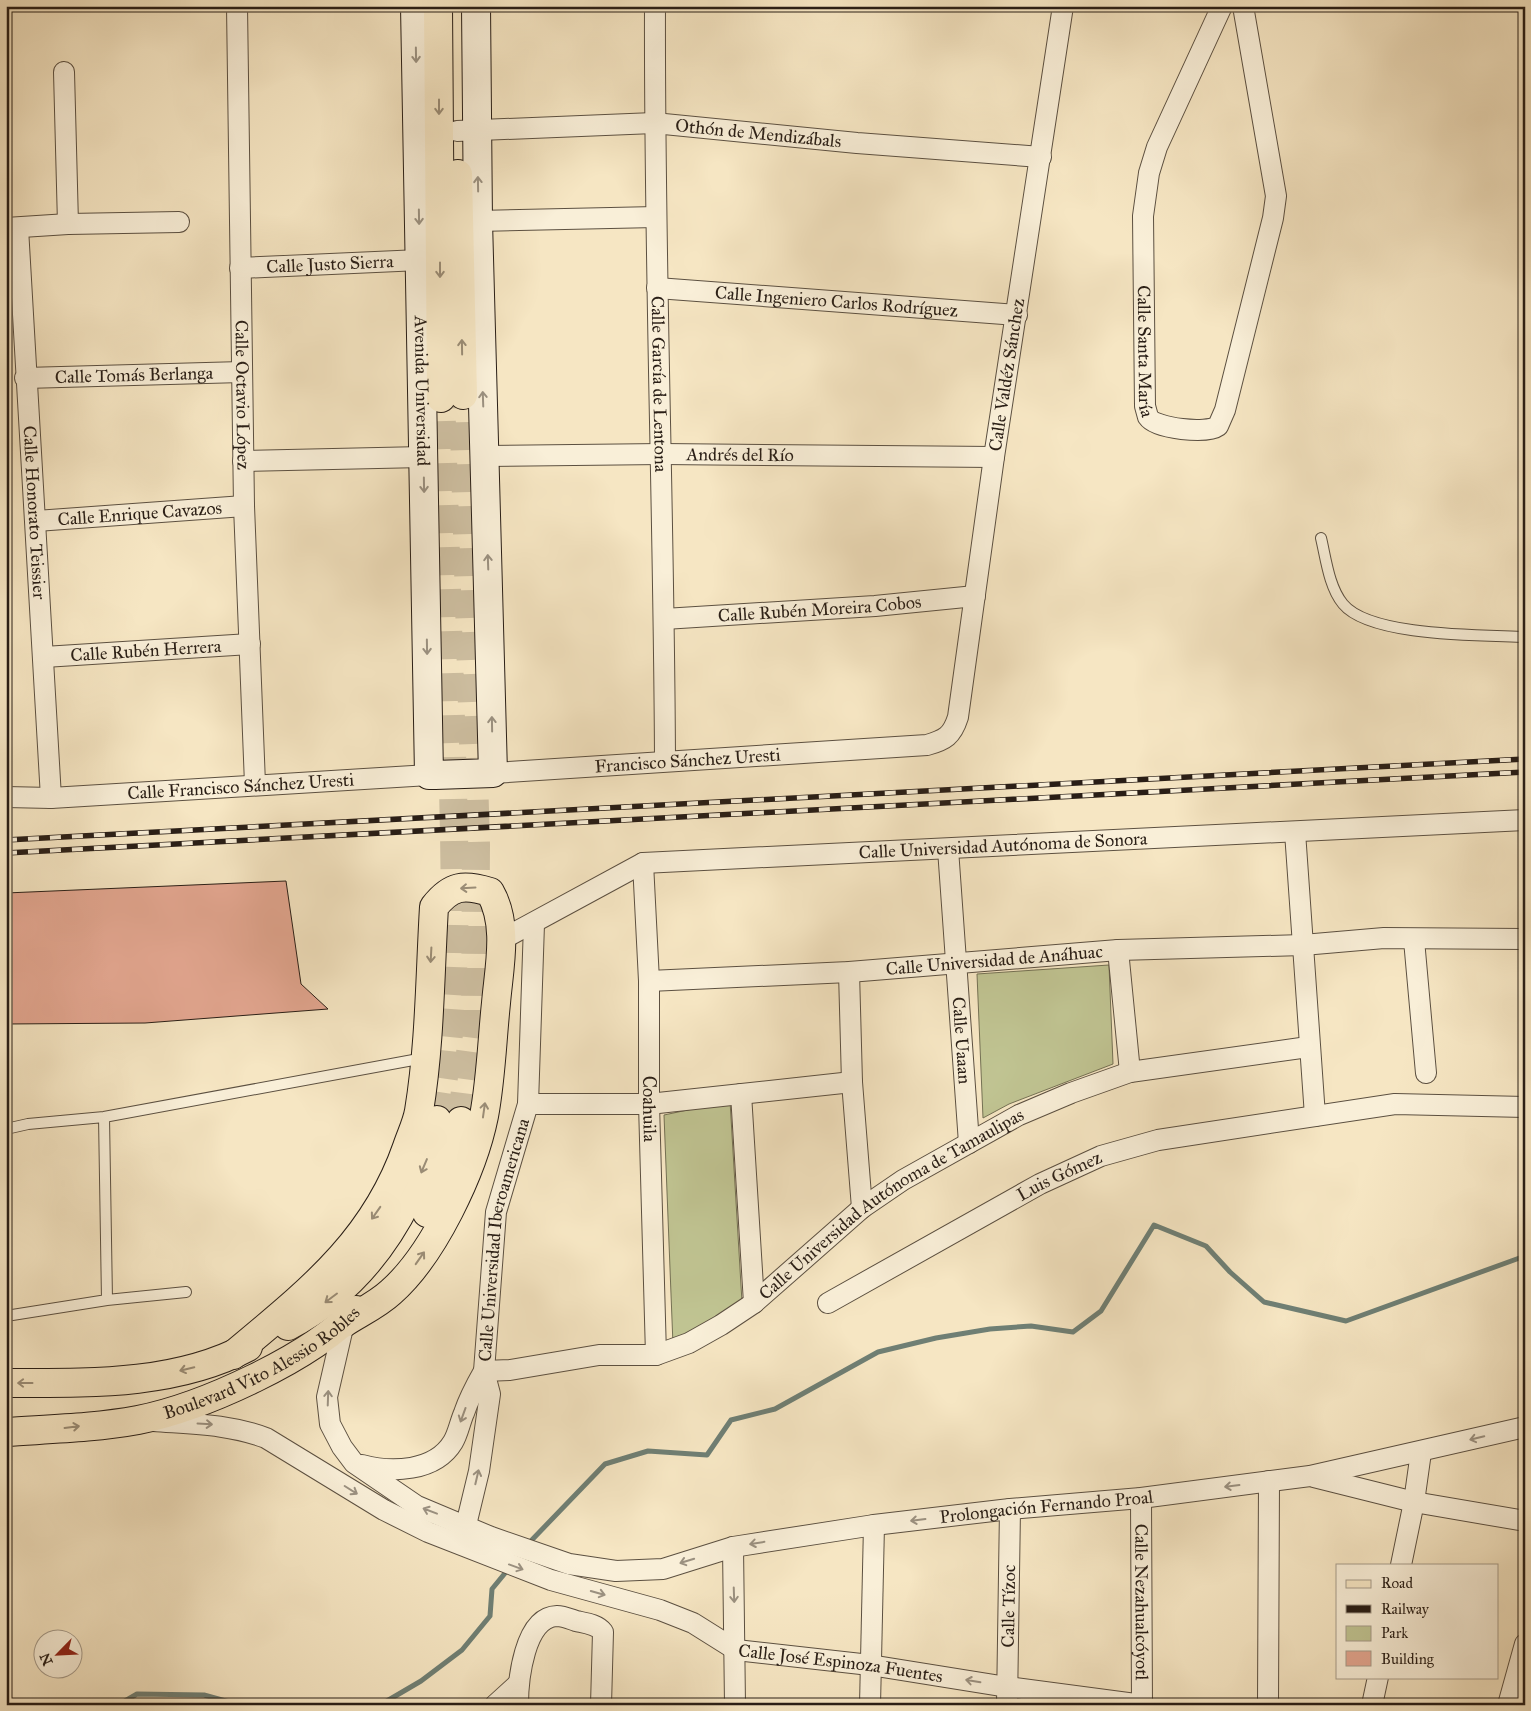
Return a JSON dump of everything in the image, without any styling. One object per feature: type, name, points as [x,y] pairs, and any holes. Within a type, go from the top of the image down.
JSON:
[{"type":"main road","name":"Avenida Universidad","points":[[438,6],[452,397],[467,130],[455,6]]},
{"type":"main road","points":[[233,1355],[299,1300],[348,1251],[386,1198],[400,1167],[419,1112],[425,1058],[434,907],[446,892],[470,886],[490,892],[499,908],[501,940],[483,1117],[461,1184],[440,1228],[400,1284],[382,1300],[344,1323]]},
{"type":"main road","name":"Boulevard Vito Alessio Robles","points":[[6,1383],[71,1383],[139,1378],[188,1369],[233,1355],[307,1316],[337,1294],[359,1274],[391,1230],[449,1120],[437,1193],[420,1225],[394,1264],[344,1323],[300,1353],[236,1386],[192,1404],[139,1420],[58,1429],[6,1432]]},
{"type":"street","name":"Calle Octavio López","points":[[237,6],[244,506],[255,784]]},
{"type":"street","name":"Avenida Universidad","points":[[415,6],[429,775]]},
{"type":"street","name":"Avenida Universidad","points":[[476,6],[467,130],[478,222],[493,773]]},
{"type":"street","name":"Calle García de Lentona","points":[[655,6],[654,123],[662,454],[665,762]]},
{"type":"street","name":"Calle Valdéz Sánchez","points":[[945,740],[953,731],[958,717],[994,457],[1063,6]]},
{"type":"street","name":"Calle Santa María","points":[[1222,6],[1157,147],[1149,173],[1143,216],[1145,406],[1148,417],[1161,426],[1206,431],[1218,426],[1225,410],[1273,218],[1276,196],[1243,6]]},
{"type":"street","points":[[64,72],[68,224]]},
{"type":"street","name":"Othón de Mendizábals","points":[[467,130],[654,123],[857,143],[1041,158]]},
{"type":"street","points":[[478,222],[656,217]]},
{"type":"street","points":[[12,228],[68,224],[179,222]]},
{"type":"street","name":"Calle Honorato Teissier","points":[[12,228],[26,378],[52,798]]},
{"type":"street","name":"Calle Justo Sierra","points":[[240,268],[420,260]]},
{"type":"street","name":"Calle Ingeniero Carlos Rodríguez","points":[[658,288],[1017,315]]},
{"type":"street","name":"Calle Tomás Berlanga","points":[[26,378],[242,372]]},
{"type":"street","name":"Andrés del Río","points":[[485,456],[662,454],[994,457]]},
{"type":"street","points":[[243,461],[423,456]]},
{"type":"street","name":"Calle Enrique Cavazos","points":[[36,521],[244,506]]},
{"type":"street","name":"Calle Rubén Moreira Cobos","points":[[664,619],[874,606],[975,596]]},
{"type":"street","name":"Calle Rubén Herrera","points":[[44,657],[250,644]]},
{"type":"street","name":"Francisco Sánchez Uresti","points":[[429,775],[493,773],[926,745],[945,740]]},
{"type":"street","name":"Calle Francisco Sánchez Uresti","points":[[6,797],[52,798],[255,784],[429,775]]},
{"type":"street","name":"Calle Universidad Autónoma de Sonora","points":[[501,940],[534,924],[643,863],[1525,820]]},
{"type":"street","points":[[1295,832],[1308,1047],[1315,1116],[1395,1104],[1525,1107]]},
{"type":"street","name":"Calle Uaaan","points":[[948,849],[968,1143]]},
{"type":"street","name":"Coahuila","points":[[643,863],[649,981],[649,1104],[656,1355]]},
{"type":"street","name":"Calle Universidad Iberoamericana","points":[[354,1463],[380,1470],[403,1470],[432,1462],[453,1442],[472,1392],[484,1371],[496,1212],[508,1165],[528,1104],[534,924]]},
{"type":"street","name":"Calle Universidad de Anáhuac","points":[[649,981],[849,972],[1118,950],[1303,945],[1384,938],[1414,940],[1525,938]]},
{"type":"street","points":[[1414,940],[1426,1073]]},
{"type":"street","points":[[1118,950],[1130,1072]]},
{"type":"street","points":[[849,972],[852,1082],[862,1208]]},
{"type":"street","name":"Calle Universidad Autónoma de Tamaulipas","points":[[484,1371],[510,1370],[599,1355],[656,1355],[689,1343],[721,1325],[754,1302],[862,1208],[904,1180],[1019,1115],[1071,1093],[1130,1072],[1308,1047]]},
{"type":"street","points":[[528,1104],[649,1104],[852,1082]]},
{"type":"street","points":[[740,1094],[754,1302]]},
{"type":"street","name":"Luis Gómez","points":[[828,1303],[1040,1184],[1102,1156],[1158,1140],[1315,1116]]},
{"type":"street","points":[[344,1323],[327,1398],[330,1424],[342,1447],[354,1463]]},
{"type":"street","points":[[466,1525],[479,1471],[490,1394],[484,1371]]},
{"type":"street","name":"Calle José Espinoza Fuentes","points":[[139,1420],[225,1426],[252,1432],[296,1455],[384,1510],[481,1554],[551,1580],[660,1610],[693,1623],[736,1650],[870,1665],[1007,1696],[1142,1705]]},
{"type":"street","name":"Prolongación Fernando Proal","points":[[354,1463],[416,1506],[491,1536],[569,1564],[616,1572],[639,1572],[663,1569],[733,1547],[874,1525],[1010,1509],[1140,1498],[1310,1476],[1525,1427]]},
{"type":"street","points":[[1401,1564],[1414,1502],[1421,1452]]},
{"type":"street","points":[[1310,1476],[1414,1502],[1525,1521]]},
{"type":"street","points":[[1268,1705],[1269,1481]]},
{"type":"street","name":"Calle Nezahualcóyotl","points":[[1140,1498],[1142,1705]]},
{"type":"street","name":"Calle Tízoc","points":[[1007,1696],[1010,1509]]},
{"type":"street","points":[[870,1705],[874,1525]]},
{"type":"street","points":[[733,1547],[736,1650],[735,1705]]},
{"type":"street","points":[[518,1705],[518,1684],[524,1656],[533,1633],[541,1623],[558,1616],[596,1626],[603,1632],[601,1705]]},
{"type":"street","points":[[1508,1705],[1525,1644]]},
{"type":"street","points":[[1372,1705],[1378,1678]]},
{"type":"street","points":[[494,1705],[518,1684]]},
{"type":"lane","points":[[1321,538],[1335,588],[1343,603],[1357,616],[1374,623],[1436,632],[1525,637]]},
{"type":"lane","points":[[6,1128],[28,1124],[104,1117],[425,1058]]},
{"type":"lane","points":[[104,1117],[107,1300]]},
{"type":"lane","points":[[6,1316],[107,1300],[186,1292]]},
{"type":"green space","points":[[1109,965],[1113,1064],[1009,1104],[983,1118],[977,974]]},
{"type":"green space","points":[[730,1101],[742,1302],[673,1345],[664,1115]]},
{"type":"building","points":[[286,881],[301,984],[328,1009],[145,1023],[6,1024],[6,893]]},
{"type":"waterway","points":[[527,1545],[605,1464],[648,1451],[707,1455],[731,1420],[775,1409],[878,1352],[936,1338],[990,1329],[1031,1326],[1073,1332],[1101,1311],[1154,1225],[1206,1246],[1230,1272],[1264,1302],[1346,1321],[1525,1256]]},
{"type":"waterway","points":[[380,1705],[421,1681],[462,1650],[490,1616],[492,1589],[510,1567]]},
{"type":"waterway","points":[[118,1705],[137,1694],[204,1695],[240,1705]]},
{"type":"tunnel","points":[[461,1121],[475,1016],[476,845],[463,395]]},
{"type":"tunnel","points":[[437,1120],[444,1074],[453,982],[455,889],[441,398]]},
{"type":"railway","points":[[6,840],[1525,759]]},
{"type":"railway","points":[[6,853],[1525,772]]}]
